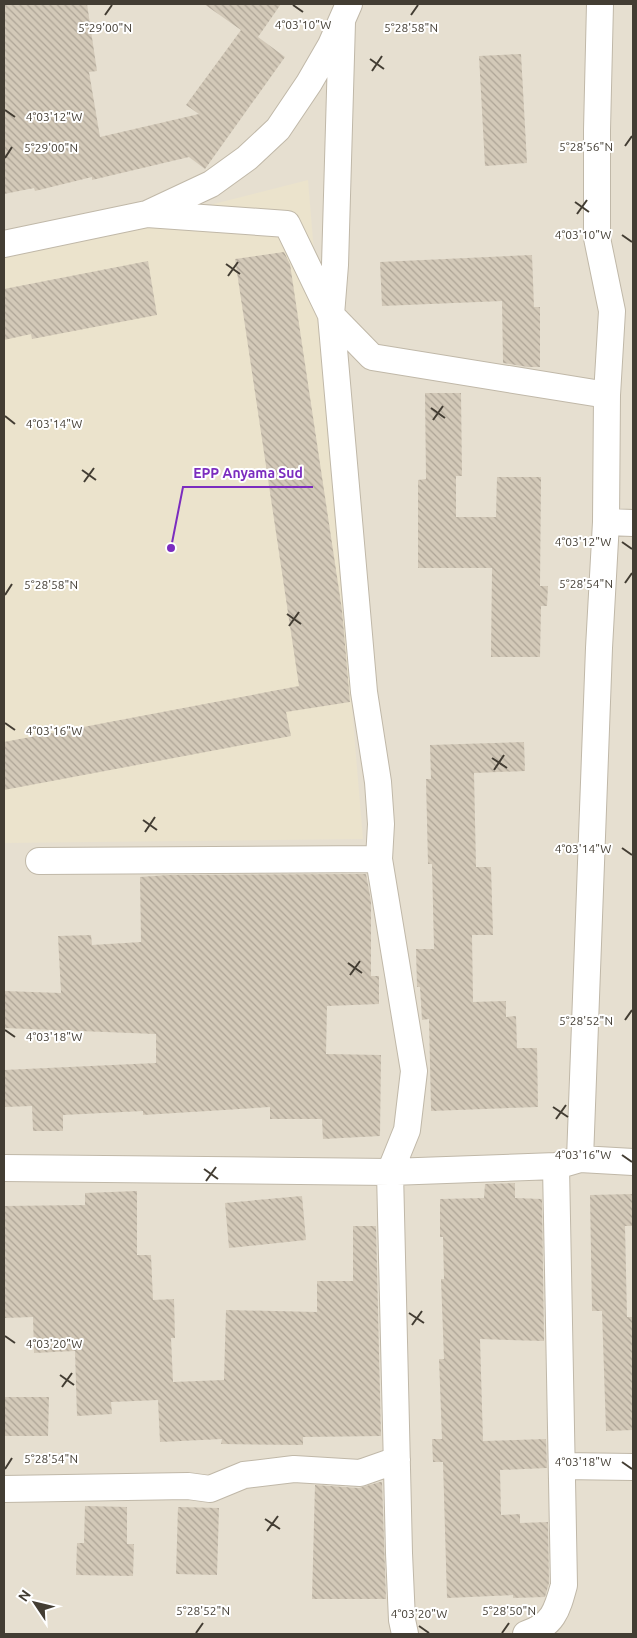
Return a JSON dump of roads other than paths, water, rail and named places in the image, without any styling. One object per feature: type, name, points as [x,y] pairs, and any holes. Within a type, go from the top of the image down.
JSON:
[{"type":"street","points":[[526,1634],[541,1629],[551,1618],[560,1601],[564,1585],[562,1466],[568,1163],[606,522],[607,395],[612,311],[597,238],[598,4]]},
{"type":"street","points":[[4,244],[147,214],[211,184],[247,158],[278,129],[309,83],[345,13]]},
{"type":"street","points":[[345,13],[335,265],[331,315],[364,692],[378,782],[381,824],[379,859],[414,1071],[407,1130],[390,1172],[402,1620],[405,1634]]},
{"type":"street","points":[[147,214],[287,224],[331,315],[372,357],[607,395]]},
{"type":"street","points":[[606,522],[633,523]]},
{"type":"street","points":[[39,861],[379,859]]},
{"type":"street","points":[[4,1168],[390,1172],[568,1163],[633,1162]]},
{"type":"street","points":[[4,1490],[188,1486],[210,1489],[244,1475],[294,1469],[360,1473],[397,1460]]},
{"type":"street","points":[[562,1466],[633,1467]]},
{"type":"place","name":"EPP Anyama Sud","points":[[171,548]]}]
